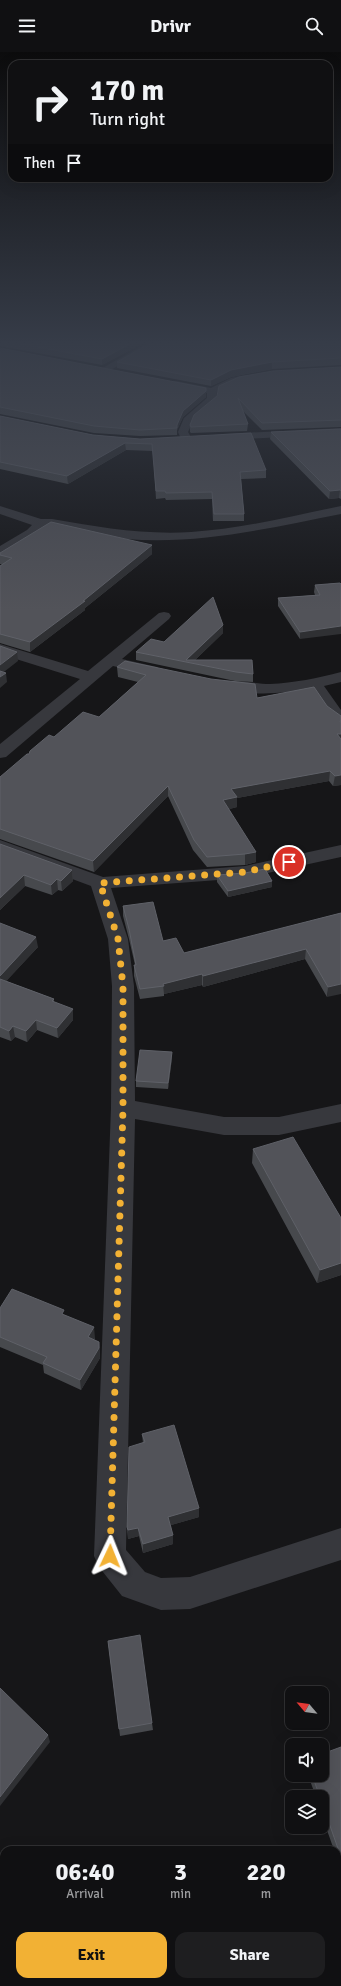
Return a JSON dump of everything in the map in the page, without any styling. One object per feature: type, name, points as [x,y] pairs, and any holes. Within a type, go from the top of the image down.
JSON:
[{"type":"street","points":[[171,440],[190,439],[183,432],[184,430]]},
{"type":"street","points":[[209,438],[341,431]]},
{"type":"street","points":[[0,510],[33,520],[38,523],[126,535],[191,536],[238,530],[341,510]]},
{"type":"street","points":[[0,551],[32,532],[38,527],[38,523]]},
{"type":"street","points":[[0,753],[164,616]]},
{"type":"street","points":[[0,649],[91,677]]},
{"type":"street","points":[[110,661],[169,673]]},
{"type":"street","points":[[213,682],[235,687],[268,690],[294,688],[341,677]]},
{"type":"street","points":[[315,684],[328,705],[341,720]]},
{"type":"street","points":[[0,846],[91,878],[100,883],[245,872],[341,851]]},
{"type":"street","points":[[100,883],[118,939],[122,978],[123,1108],[110,1556],[134,1584],[161,1594],[190,1593],[341,1544]]},
{"type":"street","points":[[123,1108],[224,1126],[279,1126],[341,1113]]},
{"type":"building","points":[[0,430],[70,430],[93,435],[140,439],[251,433],[266,470],[240,472],[244,514],[214,514],[212,492],[166,493],[165,491],[156,491],[152,444],[125,443],[67,476],[0,462]]},
{"type":"building","points":[[341,430],[341,491],[330,491],[271,432]]},
{"type":"building","points":[[51,522],[152,545],[83,601],[85,601],[30,642],[0,634],[0,566],[12,558],[0,555],[0,553]]},
{"type":"building","points":[[340,583],[341,626],[300,632],[278,598],[320,595],[315,585]]},
{"type":"building","points":[[213,597],[223,625],[186,660],[252,660],[253,674],[136,652],[151,639],[164,642]]},
{"type":"building","points":[[0,646],[17,652],[0,665]]},
{"type":"building","points":[[125,661],[211,679],[255,684],[257,698],[314,687],[327,706],[341,716],[341,734],[337,734],[341,739],[341,775],[335,776],[330,771],[231,789],[237,797],[223,800],[256,852],[245,854],[207,857],[194,840],[168,786],[93,861],[0,829],[0,777],[27,754],[29,754],[30,751],[49,735],[54,737],[83,712],[99,717],[146,675],[117,667]]},
{"type":"building","points":[[0,671],[6,673],[0,677]]},
{"type":"building","points":[[0,844],[72,870],[61,881],[57,879],[51,885],[24,875],[0,898]]},
{"type":"building","points":[[265,869],[272,881],[228,891],[217,875],[245,873]]},
{"type":"building","points":[[153,902],[163,941],[176,938],[184,953],[341,913],[341,984],[328,987],[306,949],[203,976],[202,974],[163,984],[164,986],[140,989],[134,965],[136,965],[129,929],[123,906]]},
{"type":"building","points":[[0,923],[36,937],[0,976]]},
{"type":"building","points":[[0,979],[54,999],[52,1001],[73,1009],[57,1028],[36,1020],[26,1031],[13,1026],[9,1031],[0,1027]]},
{"type":"building","points":[[140,1050],[172,1052],[168,1083],[136,1081]]},
{"type":"building","points":[[293,1137],[341,1218],[341,1263],[320,1270],[253,1149]]},
{"type":"building","points":[[12,1289],[64,1310],[62,1314],[94,1327],[88,1337],[99,1342],[99,1348],[80,1380],[43,1363],[47,1357],[0,1337],[0,1308]]},
{"type":"building","points":[[174,1425],[199,1508],[168,1517],[173,1535],[143,1544],[138,1528],[128,1530],[127,1527],[129,1447],[145,1442],[142,1434]]},
{"type":"building","points":[[140,1635],[152,1723],[119,1729],[108,1641]]},
{"type":"building","points":[[0,1688],[48,1735],[0,1797]]},
{"type":"building","points":[[341,1747],[341,1846],[337,1846],[329,1823],[329,1790],[317,1790],[315,1782],[329,1782],[329,1751]]},
{"type":"route","points":[[110,1556],[123,1108],[123,986],[118,939],[100,883],[245,872],[289,862]]}]
